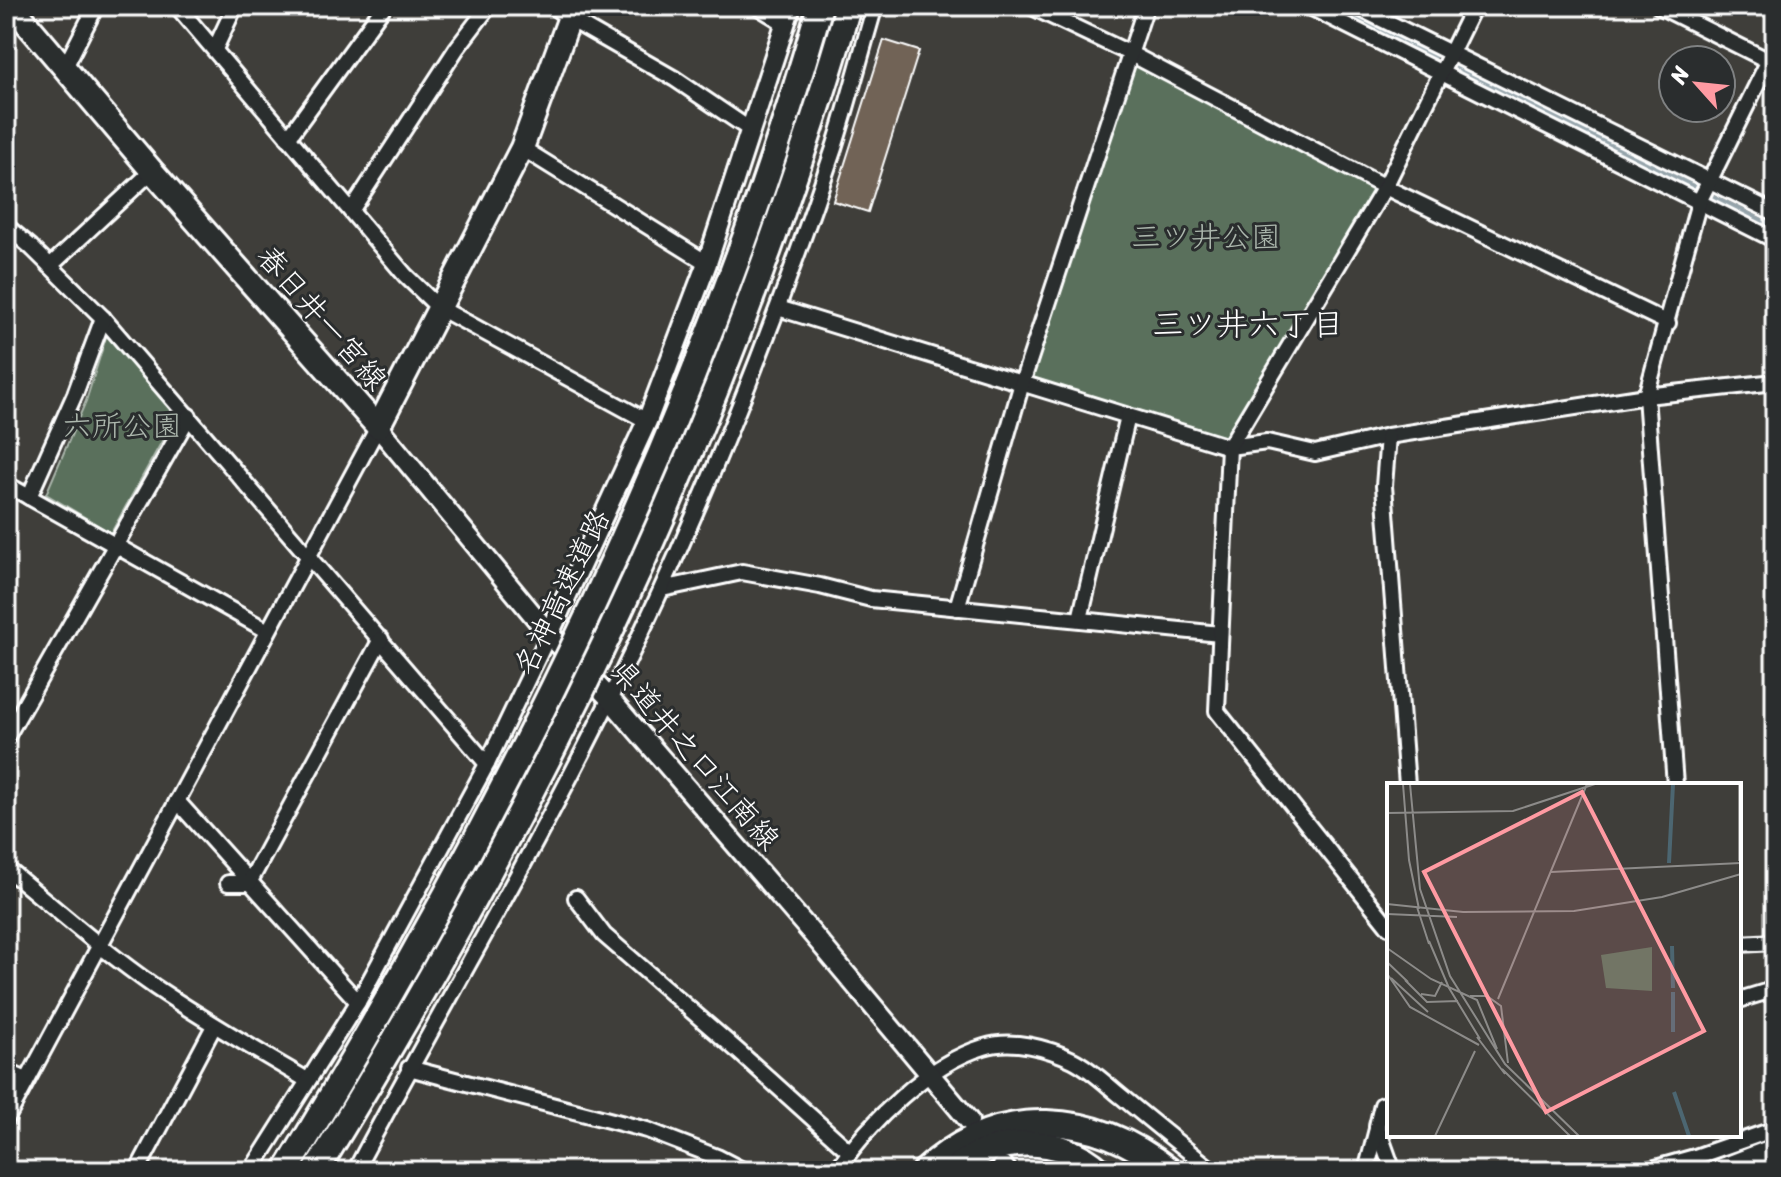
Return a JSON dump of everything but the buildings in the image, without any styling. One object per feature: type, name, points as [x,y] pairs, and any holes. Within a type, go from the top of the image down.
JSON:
[{"type":"highway","name":"名神高速道路","points":[[286,1171],[352,1063],[453,881],[580,635],[632,521],[731,278],[777,147],[820,6]]},
{"type":"highway","name":"名神高速道路","points":[[316,1171],[370,1084],[541,777],[629,597],[709,411],[756,288],[802,155],[848,6]]},
{"type":"highway","points":[[329,1171],[363,1111],[370,1084]]},
{"type":"highway","points":[[925,1171],[968,1140],[992,1129],[1053,1122],[1078,1125],[1117,1138],[1170,1171]]},
{"type":"highway","points":[[952,1171],[987,1152],[1024,1143],[1051,1144],[1070,1150],[1100,1171]]},
{"type":"highway","points":[[1723,1171],[1775,1151]]},
{"type":"highway","points":[[1767,1171],[1775,1168]]},
{"type":"main road","name":"春日井一宮線","points":[[12,6],[152,171],[378,427],[522,148],[566,10]]},
{"type":"main road","points":[[549,634],[647,421],[707,263],[788,15]]},
{"type":"main road","name":"県道井之口江南線","points":[[378,427],[549,634],[610,699],[969,1121]]},
{"type":"street","points":[[65,67],[96,6]]},
{"type":"street","points":[[177,6],[405,275],[438,307],[647,421]]},
{"type":"street","points":[[215,49],[235,6]]},
{"type":"street","points":[[288,138],[384,6]]},
{"type":"street","points":[[351,211],[457,48],[489,6]]},
{"type":"street","points":[[757,6],[788,15]]},
{"type":"street","points":[[355,1171],[610,699],[662,589],[778,308],[835,145],[875,6]]},
{"type":"street","points":[[1030,6],[1131,54],[1385,187],[1668,323]]},
{"type":"street","points":[[957,608],[1022,383],[1146,6]]},
{"type":"street","points":[[1308,6],[1775,240]]},
{"type":"street","points":[[1355,6],[1775,213]]},
{"type":"street","points":[[1387,924],[1217,711],[1229,447],[1385,187],[1474,6]]},
{"type":"street","points":[[1659,6],[1773,58],[1699,202],[1646,396],[1675,783]]},
{"type":"street","points":[[566,10],[752,131]]},
{"type":"street","points":[[522,148],[707,263]]},
{"type":"street","points":[[50,266],[152,171]]},
{"type":"street","points":[[6,226],[103,318],[487,764]]},
{"type":"street","points":[[778,308],[1229,447],[1267,442],[1315,453],[1388,436],[1646,396],[1775,382]]},
{"type":"street","points":[[29,497],[75,394],[103,318]]},
{"type":"street","points":[[6,738],[189,416]]},
{"type":"street","points":[[1080,619],[1128,416]]},
{"type":"street","points":[[6,1120],[378,427]]},
{"type":"street","points":[[1388,436],[1384,486],[1407,783]]},
{"type":"street","points":[[6,484],[268,631]]},
{"type":"street","points":[[662,589],[742,572],[871,599],[1220,634]]},
{"type":"street","points":[[251,1171],[358,1002],[487,764],[549,634]]},
{"type":"street","points":[[249,883],[381,639]]},
{"type":"street","points":[[177,801],[358,1002]]},
{"type":"street","points":[[6,868],[153,985],[214,1026],[307,1080]]},
{"type":"street","points":[[228,883],[249,883]]},
{"type":"street","points":[[576,898],[604,935],[850,1152]]},
{"type":"street","points":[[1741,944],[1775,942]]},
{"type":"street","points":[[1741,999],[1775,989]]},
{"type":"street","points":[[137,1171],[214,1026]]},
{"type":"street","points":[[836,1171],[870,1126],[931,1074],[985,1046],[1010,1043],[1044,1049],[1073,1060],[1213,1171]]},
{"type":"street","points":[[409,1068],[647,1130],[744,1171]]},
{"type":"street","points":[[6,1071],[26,1080]]},
{"type":"street","points":[[1366,1171],[1382,1105],[1387,1104]]},
{"type":"street","points":[[1377,1126],[1393,1171]]},
{"type":"street","points":[[1645,1171],[1775,1129]]},
{"type":"street","points":[[1373,1151],[1376,1171]]},
{"type":"green space","name":"三ツ井公園","points":[[1131,54],[1385,187],[1229,447],[1022,383]]},
{"type":"green space","name":"六所公園","points":[[107,334],[176,416],[111,533],[46,494],[86,401]]},
{"type":"waterway","points":[[1333,6],[1435,56]]},
{"type":"waterway","points":[[1457,67],[1694,187]]},
{"type":"waterway","points":[[1714,197],[1775,227]]},
{"type":"district","name":"三ツ井六丁目","points":[[1248,324]]}]
